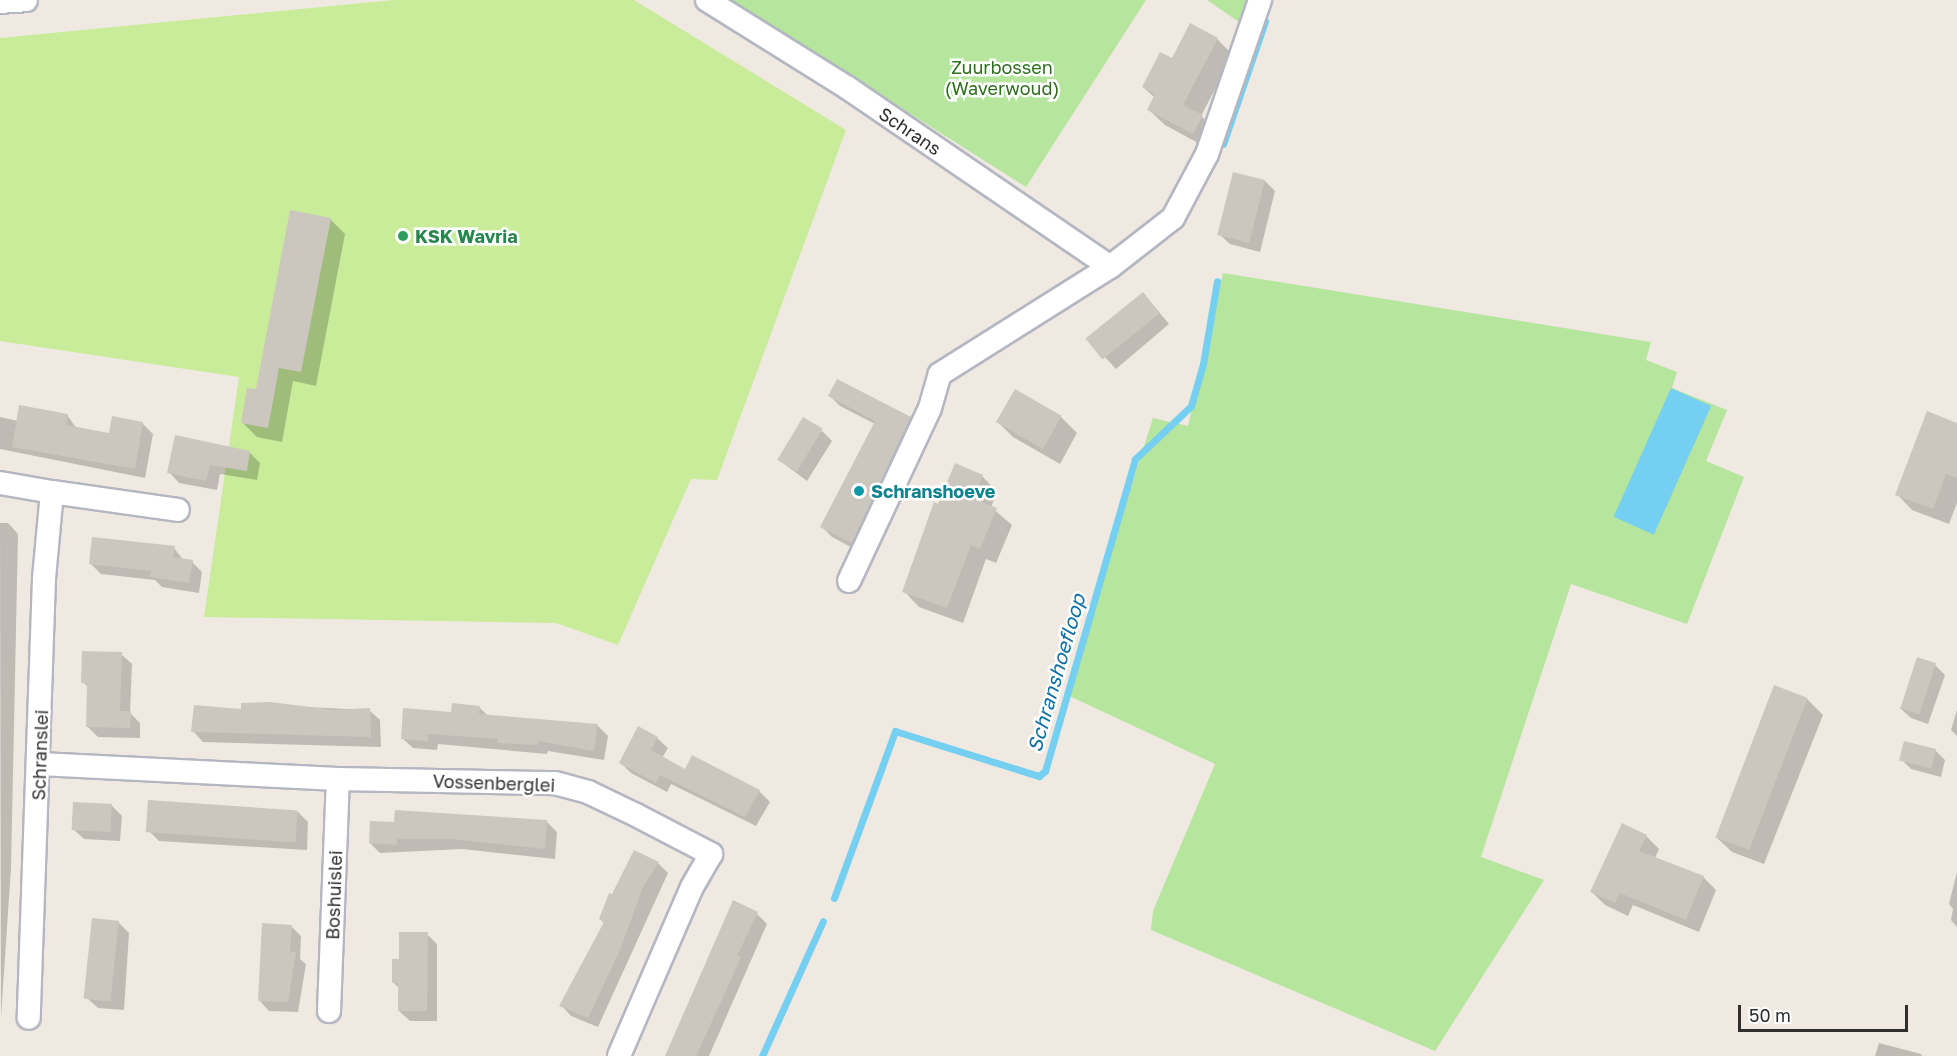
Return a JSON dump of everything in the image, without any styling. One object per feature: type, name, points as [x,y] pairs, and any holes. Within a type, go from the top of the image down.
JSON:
[{"type":"street","points":[[0,2],[26,0]]},
{"type":"street","name":"Schrans","points":[[706,0],[848,88],[1110,267]]},
{"type":"street","points":[[849,581],[930,408],[940,374],[1110,267],[1153,237],[1173,218],[1207,154],[1260,0]]},
{"type":"street","points":[[0,483],[178,510]]},
{"type":"street","name":"Schranslei","points":[[29,1018],[40,764],[44,579],[52,492]]},
{"type":"street","name":"Vossenberglei","points":[[40,764],[338,779],[555,783],[588,792],[711,854],[692,887],[620,1056]]},
{"type":"street","name":"Boshuislei","points":[[329,1011],[338,779]]},
{"type":"green space","name":"KSK Wavria","points":[[394,0],[634,0],[846,130],[717,480],[691,479],[618,645],[556,623],[204,617],[239,377],[0,341],[0,38]]},
{"type":"green space","name":"Zuurbossen (Waverwoud)","points":[[731,0],[1146,0],[1026,187]]},
{"type":"green space","points":[[1207,0],[1247,0],[1239,22]]},
{"type":"green space","points":[[1223,273],[1651,342],[1646,360],[1677,372],[1672,388],[1727,410],[1706,461],[1744,477],[1687,624],[1571,584],[1481,857],[1544,880],[1435,1051],[1151,930],[1153,911],[1215,764],[1065,694],[1153,418],[1188,426]]},
{"type":"water","points":[[1671,388],[1711,406],[1654,535],[1614,517]]},
{"type":"building","points":[[1190,23],[1218,38],[1183,105],[1203,115],[1193,134],[1147,110],[1155,94],[1142,87],[1160,52],[1172,58]]},
{"type":"building","points":[[1233,172],[1265,180],[1249,243],[1217,235]]},
{"type":"building","points":[[290,210],[331,218],[301,372],[279,368],[268,428],[241,423],[247,388],[256,389]]},
{"type":"building","points":[[1143,292],[1160,313],[1102,360],[1085,339]]},
{"type":"building","points":[[837,379],[911,417],[852,543],[820,527],[875,421],[828,396]]},
{"type":"building","points":[[1015,389],[1062,416],[1043,449],[996,422]]},
{"type":"building","points":[[19,405],[68,414],[66,425],[109,433],[112,416],[143,422],[135,469],[12,447]]},
{"type":"building","points":[[1927,411],[1957,423],[1957,478],[1946,474],[1933,509],[1895,495]]},
{"type":"building","points":[[803,417],[823,429],[797,472],[777,460]]},
{"type":"building","points":[[175,435],[250,451],[247,471],[210,465],[206,481],[167,473]]},
{"type":"building","points":[[955,463],[983,475],[973,498],[997,508],[980,549],[971,545],[947,608],[902,592],[934,502],[938,504]]},
{"type":"building","points":[[92,537],[175,546],[173,557],[193,560],[189,583],[150,577],[151,571],[89,564]]},
{"type":"building","points":[[82,651],[122,652],[120,711],[131,711],[130,728],[86,727],[87,683],[81,683]]},
{"type":"building","points":[[1917,657],[1936,663],[1919,715],[1900,708]]},
{"type":"building","points":[[1774,685],[1808,698],[1749,850],[1716,837]]},
{"type":"building","points":[[270,702],[334,710],[370,708],[371,737],[191,732],[194,705],[241,709],[241,703]]},
{"type":"building","points":[[452,703],[480,706],[479,714],[598,724],[594,751],[538,741],[538,745],[497,743],[498,739],[428,734],[428,741],[401,739],[403,708],[451,712]]},
{"type":"building","points":[[638,726],[658,737],[651,750],[685,769],[692,755],[760,790],[745,817],[660,775],[656,783],[619,763]]},
{"type":"building","points":[[1904,741],[1936,749],[1931,768],[1899,760]]},
{"type":"building","points":[[148,800],[298,810],[295,842],[146,832]]},
{"type":"building","points":[[73,802],[112,804],[110,832],[72,830]]},
{"type":"building","points":[[395,810],[547,820],[545,849],[451,839],[397,839],[397,845],[369,843],[370,821],[394,822]]},
{"type":"building","points":[[1622,823],[1647,835],[1639,851],[1704,876],[1686,920],[1620,893],[1615,903],[1590,892]]},
{"type":"building","points":[[634,850],[659,862],[643,887],[620,950],[588,1018],[559,1006],[604,922],[599,919],[609,893],[612,894]]},
{"type":"building","points":[[733,900],[758,912],[737,956],[741,957],[696,1056],[665,1056]]},
{"type":"building","points":[[92,918],[119,921],[110,1001],[84,999]]},
{"type":"building","points":[[262,923],[292,925],[290,952],[296,952],[288,1002],[258,1001]]},
{"type":"building","points":[[399,932],[428,932],[427,1011],[398,1011],[398,983],[392,983],[392,959],[399,959]]},
{"type":"waterway","name":"Schranshoefloop","points":[[1223,144],[1265,21]]},
{"type":"waterway","name":"Schranshoefloop","points":[[834,898],[895,731],[1039,776],[1045,771],[1135,459],[1191,406],[1203,364],[1217,281]]},
{"type":"waterway","name":"Schranshoefloop","points":[[762,1056],[823,921]]},
{"type":"place","name":"KSK Wavria","points":[[403,236]]},
{"type":"place","name":"Schranshoeve","points":[[859,491]]}]
